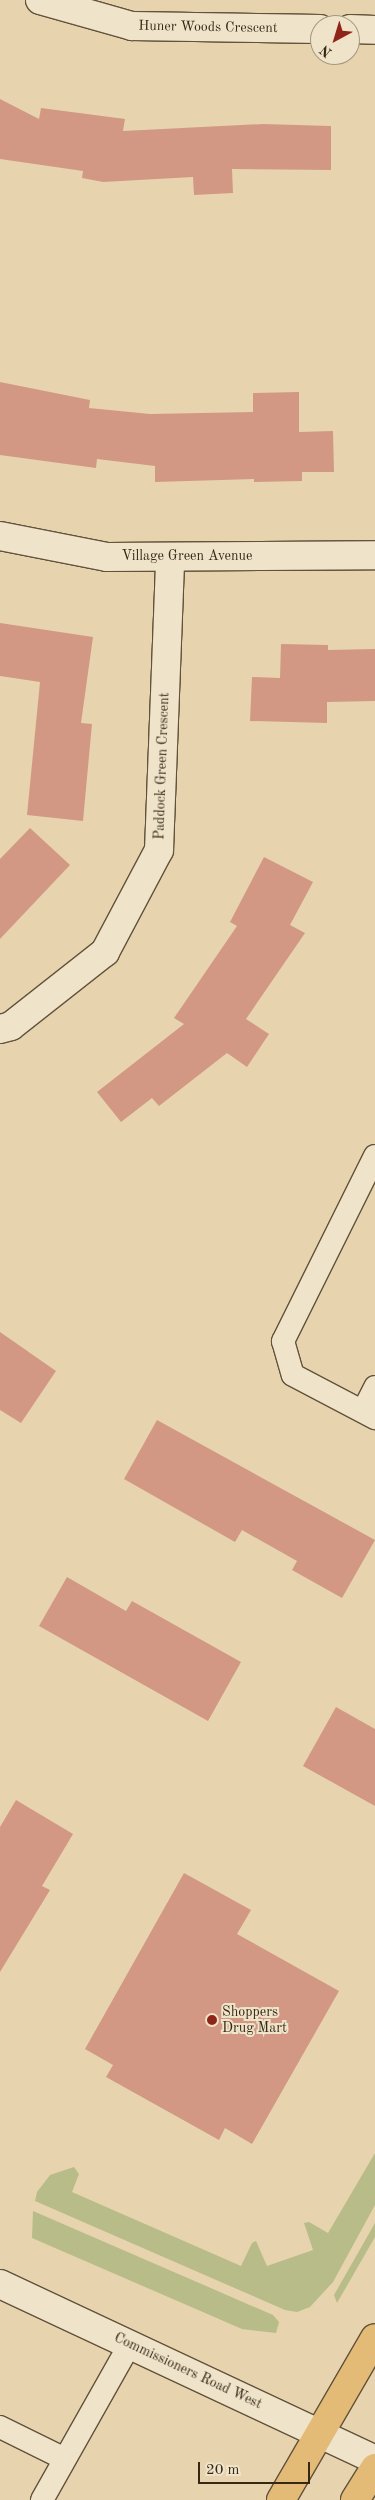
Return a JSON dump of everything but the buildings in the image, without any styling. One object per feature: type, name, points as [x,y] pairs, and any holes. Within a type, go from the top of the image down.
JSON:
[{"type":"main road","points":[[281,2500],[375,2338]]},
{"type":"main road","points":[[355,2500],[375,2468]]},
{"type":"street","name":"Huner Woods Crescent","points":[[40,0],[132,26],[310,29]]},
{"type":"street","points":[[360,29],[375,30]]},
{"type":"street","name":"Village Green Avenue","points":[[0,536],[107,557],[375,555]]},
{"type":"street","name":"Paddock Green Crescent","points":[[0,1029],[11,1026],[105,952],[159,850],[170,557]]},
{"type":"street","name":"Commissioners Road West","points":[[0,2284],[375,2460]]},
{"type":"lane","points":[[375,1156],[283,1341],[293,1375],[369,1415],[375,1387]]},
{"type":"lane","points":[[49,2498],[65,2459],[130,2344]]},
{"type":"lane","points":[[0,2427],[65,2459]]},
{"type":"green space","points":[[375,2153],[375,2205],[333,2282],[310,2307],[297,2312],[285,2310],[35,2201],[37,2192],[50,2175],[74,2167],[79,2174],[72,2192],[241,2266],[252,2243],[256,2241],[267,2266],[313,2250],[304,2223],[309,2222],[328,2233]]},
{"type":"green space","points":[[33,2211],[273,2315],[279,2322],[276,2333],[242,2329],[32,2238]]},
{"type":"green space","points":[[375,2223],[375,2237],[337,2303],[334,2295]]},
{"type":"place","name":"Shoppers Drug Mart","points":[[212,2020]]}]
